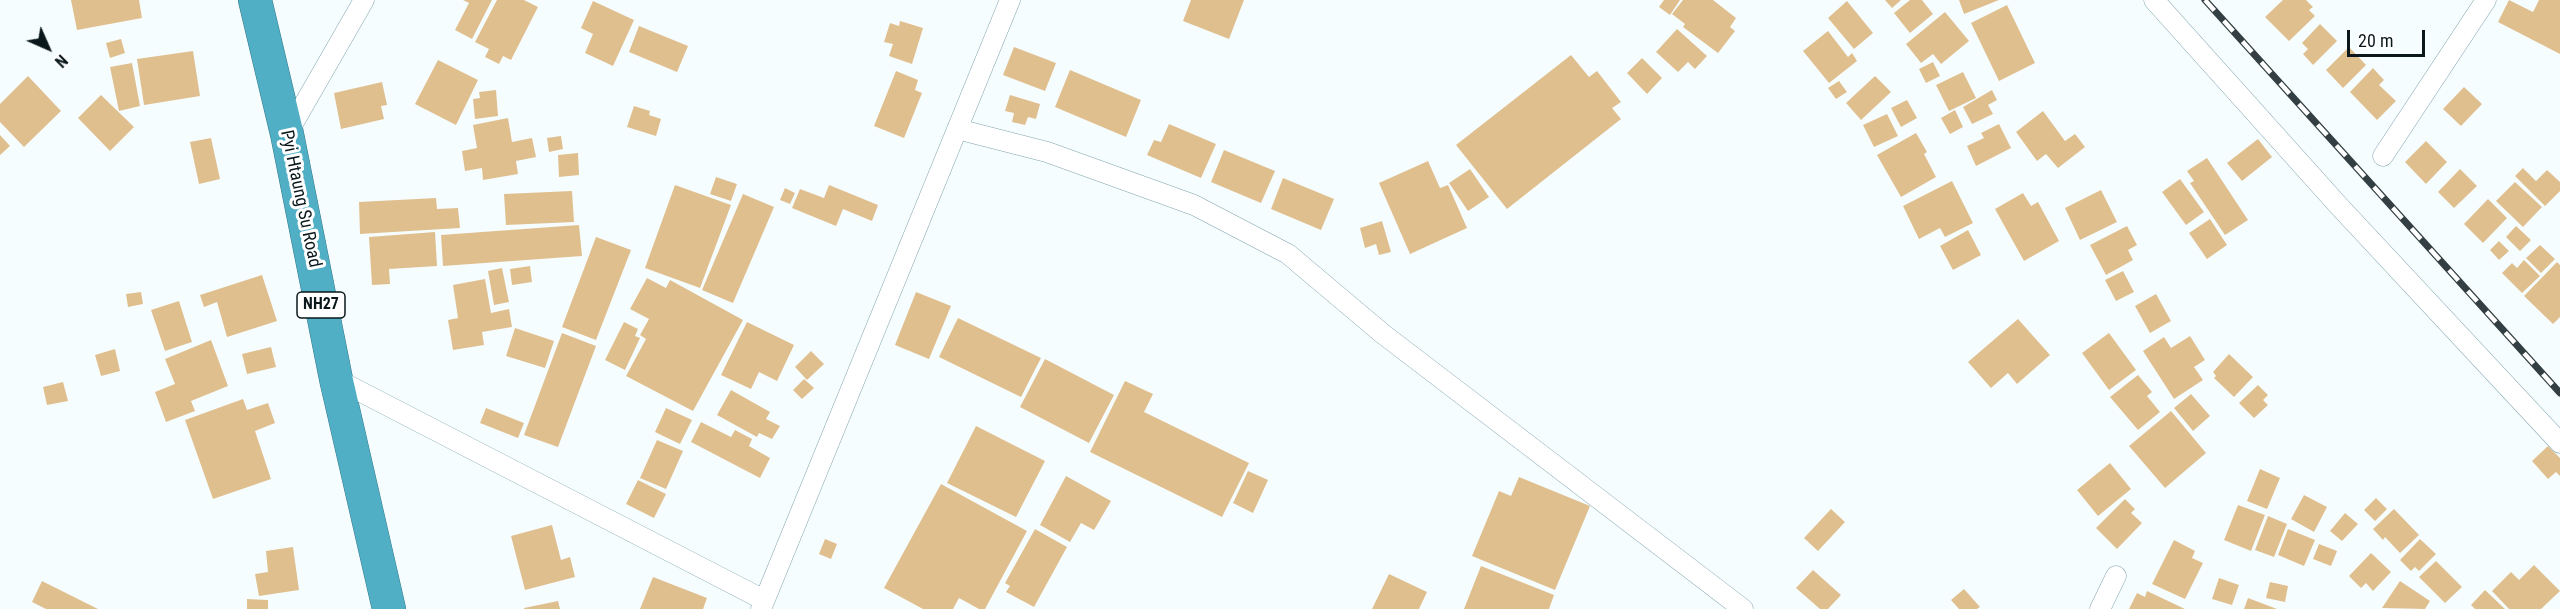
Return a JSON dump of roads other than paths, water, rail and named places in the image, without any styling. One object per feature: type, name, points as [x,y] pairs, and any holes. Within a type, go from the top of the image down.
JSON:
[{"type":"highway","name":"Pyi Htaung Su Road","points":[[255,0],[287,134],[336,380],[389,609]]},
{"type":"street","points":[[287,134],[364,0]]},
{"type":"street","points":[[336,380],[762,604],[1010,0]]},
{"type":"street","points":[[2154,0],[2338,205],[2560,443]]},
{"type":"street","points":[[2383,156],[2486,0]]},
{"type":"street","points":[[957,129],[1047,152],[1194,205],[1288,254],[1383,334],[1743,609]]},
{"type":"street","points":[[2100,609],[2116,576]]},
{"type":"railway","points":[[2205,0],[2560,393]]}]
